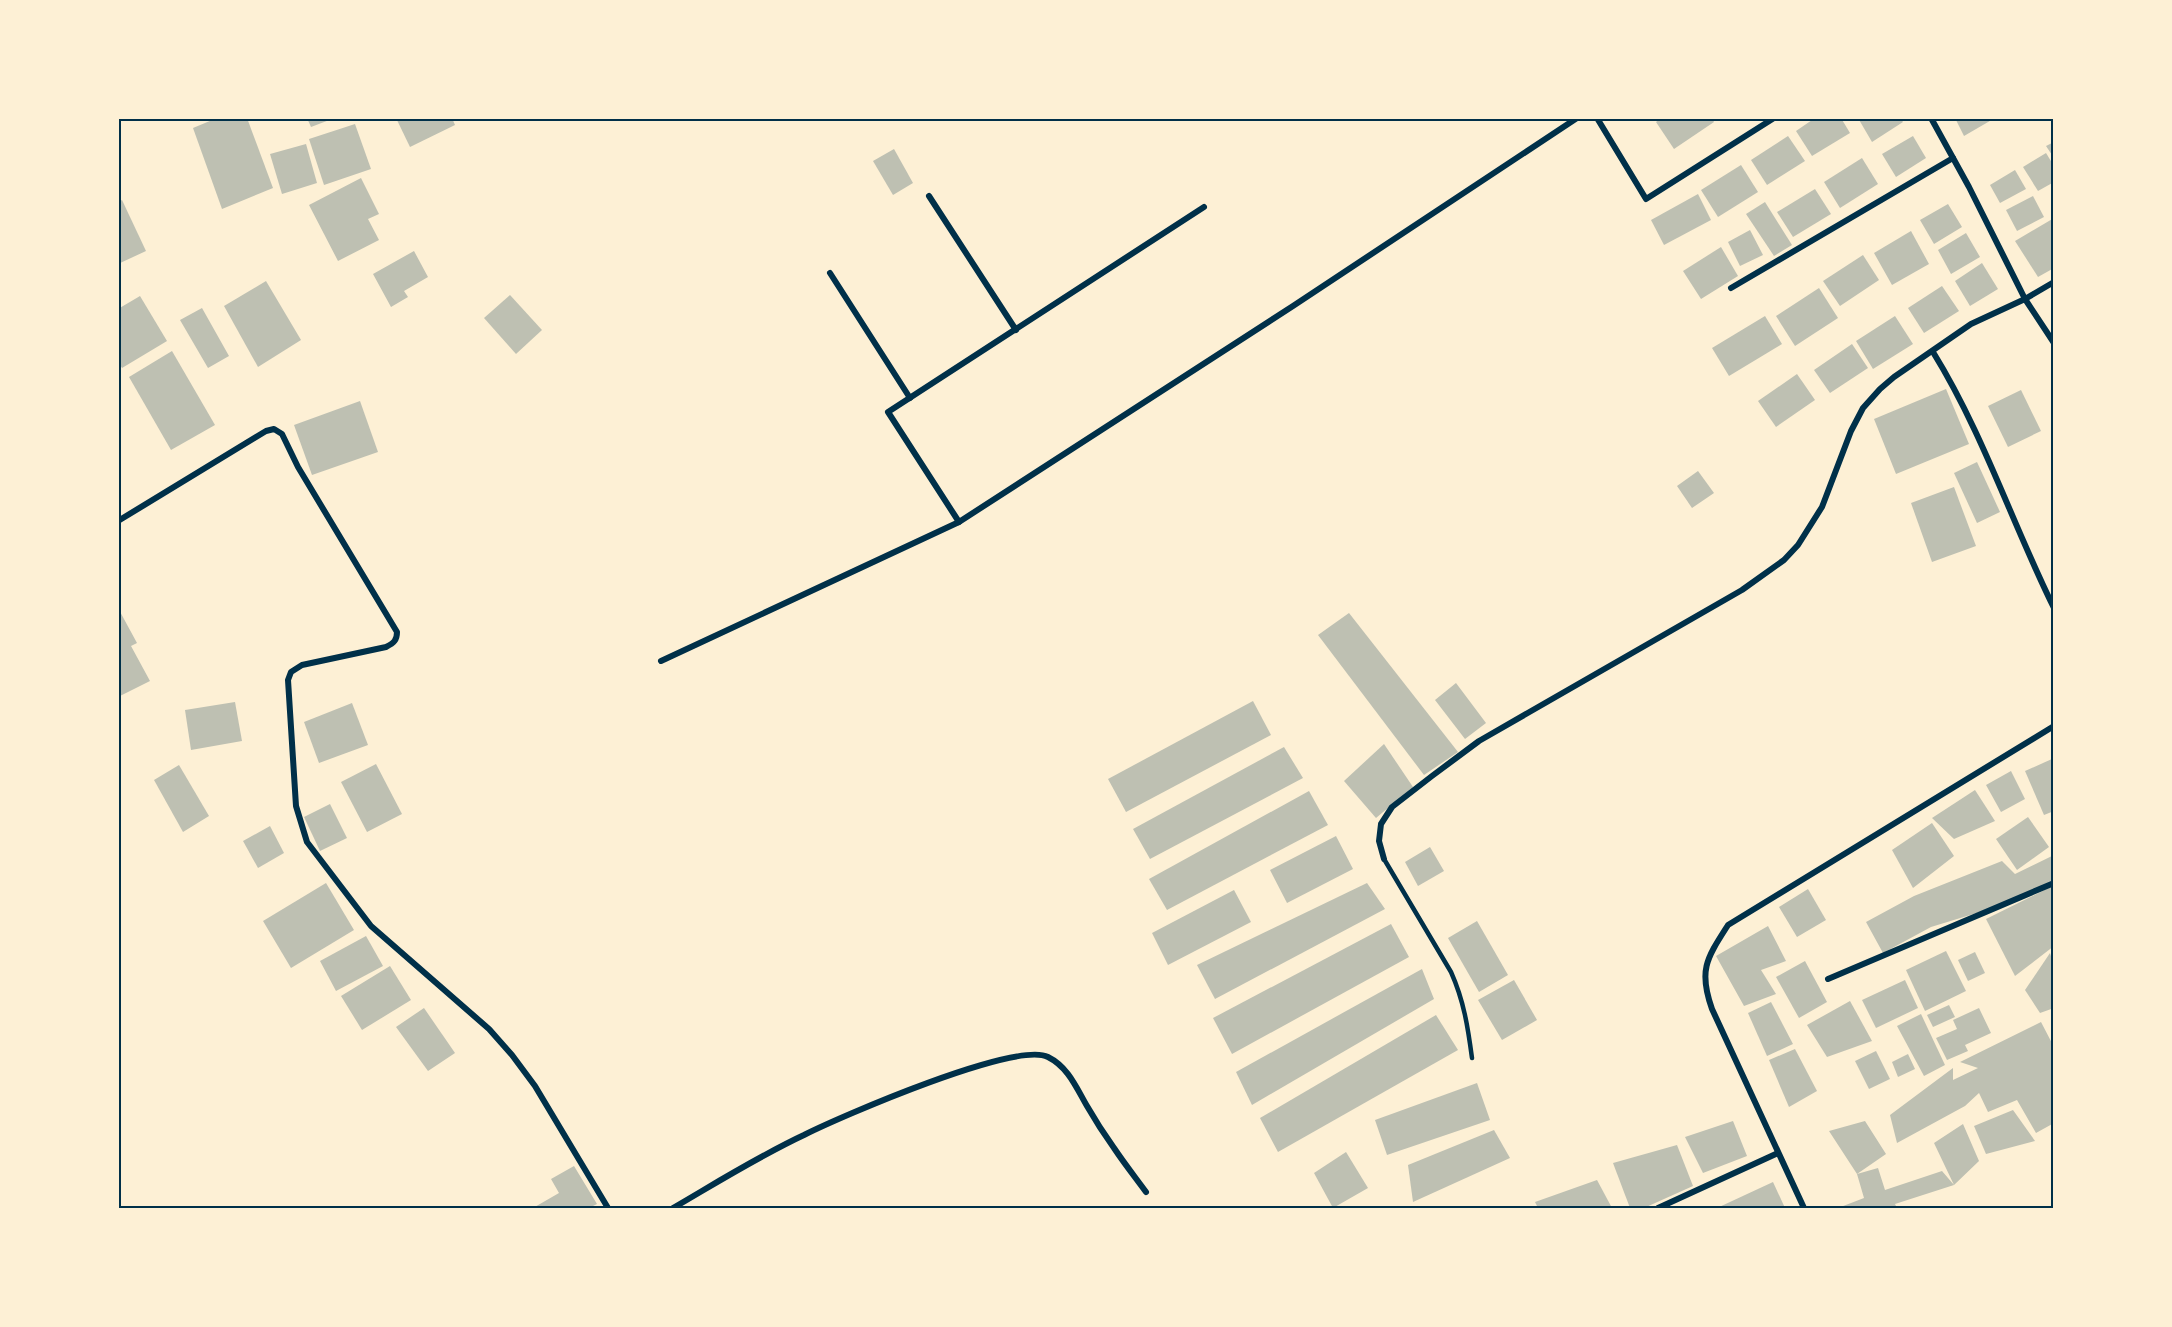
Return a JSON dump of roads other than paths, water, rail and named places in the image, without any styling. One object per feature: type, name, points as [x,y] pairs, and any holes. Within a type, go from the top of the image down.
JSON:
[{"type":"street","points":[[661,661],[959,522],[1293,306],[1577,118]]},
{"type":"street","points":[[1596,118],[1646,199],[1774,118]]},
{"type":"street","points":[[1930,118],[2025,299],[2050,333],[2054,343]]},
{"type":"street","points":[[1731,288],[1953,158]]},
{"type":"street","points":[[928,196],[1016,330]]},
{"type":"street","points":[[959,522],[888,412],[1204,207]]},
{"type":"street","points":[[830,273],[910,398]]},
{"type":"street","points":[[1384,859],[1379,841],[1381,824],[1392,807],[1432,776],[1479,741],[1742,590],[1784,560],[1798,544],[1822,507],[1851,431],[1863,408],[1880,389],[1971,324],[2025,299],[2054,282]]},
{"type":"street","points":[[1933,352],[1981,440],[2034,569],[2054,608]]},
{"type":"street","points":[[118,521],[266,431],[274,429],[282,434],[298,467],[397,632],[397,638],[393,644],[386,647],[302,665],[291,672],[288,680],[296,806],[307,842],[371,926],[489,1029],[513,1055],[535,1086],[608,1209]]},
{"type":"street","points":[[1804,1209],[1712,1009],[1706,992],[1705,973],[1711,953],[1728,925],[2054,726]]},
{"type":"street","points":[[1828,979],[2054,883]]},
{"type":"street","points":[[673,1209],[803,1135],[936,1079],[1032,1053],[1055,1061],[1068,1074],[1115,1150],[1146,1192]]},
{"type":"street","points":[[1658,1209],[1778,1153]]},
{"type":"lane","points":[[1384,859],[1451,972],[1460,992],[1466,1013],[1472,1058]]}]
